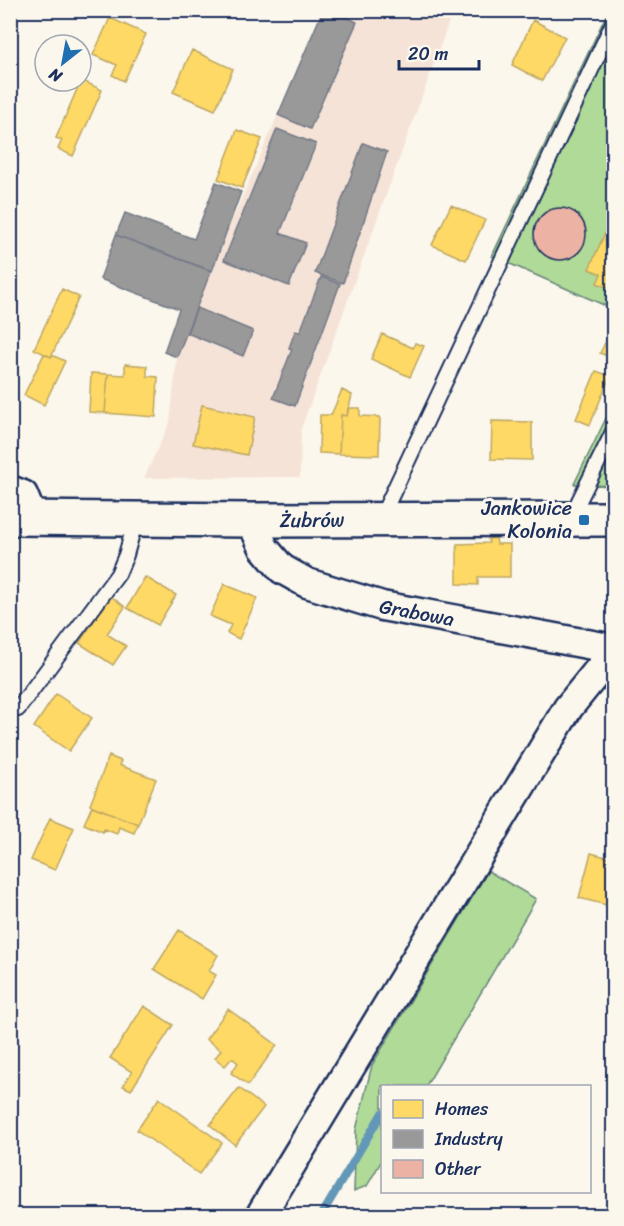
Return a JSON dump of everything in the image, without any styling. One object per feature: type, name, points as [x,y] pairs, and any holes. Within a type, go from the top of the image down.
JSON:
[{"type":"main road","name":"Żubrów","points":[[21,518],[614,519]]},
{"type":"street","points":[[10,490],[23,495],[21,518]]},
{"type":"street","name":"Grabowa","points":[[251,520],[264,548],[282,569],[308,583],[382,606],[614,650]]},
{"type":"street","points":[[260,1215],[567,708],[614,650]]},
{"type":"lane","points":[[380,520],[614,21]]},
{"type":"lane","points":[[569,520],[614,430]]},
{"type":"lane","points":[[18,709],[118,574],[136,519]]},
{"type":"shaded area","points":[[323,11],[453,11],[301,429],[300,477],[144,478],[170,422],[177,357],[221,246]]},
{"type":"green space","points":[[608,11],[613,11],[613,309],[492,256]]},
{"type":"green space","points":[[613,404],[613,486],[574,484]]},
{"type":"green space","points":[[488,871],[536,899],[427,1085],[381,1085],[381,1162],[367,1186],[354,1191],[356,1130],[372,1065]]},
{"type":"building: Homes","points":[[110,18],[146,34],[124,81],[112,75],[117,65],[93,55]]},
{"type":"building: Homes","points":[[533,20],[565,37],[542,81],[512,65]]},
{"type":"building: Homes","points":[[192,50],[233,69],[215,110],[173,92]]},
{"type":"building: Homes","points":[[93,86],[102,90],[73,156],[58,149],[62,140],[56,138],[75,93],[93,93]]},
{"type":"building: Homes","points":[[237,130],[262,139],[242,188],[218,179]]},
{"type":"building: Homes","points":[[451,205],[485,220],[466,260],[432,245]]},
{"type":"building: Homes","points":[[605,233],[614,237],[614,290],[597,283],[601,274],[589,269]]},
{"type":"building: Homes","points":[[62,289],[79,297],[51,357],[34,349]]},
{"type":"building: Homes","points":[[614,325],[614,359],[600,353]]},
{"type":"building: Homes","points":[[382,334],[413,348],[415,343],[424,346],[410,377],[371,359]]},
{"type":"building: Homes","points":[[44,354],[65,361],[44,405],[24,395]]},
{"type":"building: Homes","points":[[125,364],[147,366],[147,376],[158,377],[156,417],[105,413],[108,374],[125,375]]},
{"type":"building: Homes","points":[[596,371],[610,376],[590,425],[576,419]]},
{"type":"building: Homes","points":[[91,373],[108,374],[105,413],[89,412]]},
{"type":"building: Homes","points":[[342,390],[352,395],[347,416],[341,415],[339,454],[319,453],[320,415],[331,415]]},
{"type":"building: Homes","points":[[202,405],[255,417],[247,455],[193,444]]},
{"type":"building: Homes","points":[[348,408],[360,408],[360,416],[380,417],[379,455],[339,454],[341,415],[347,416]]},
{"type":"building: Homes","points":[[492,421],[532,422],[532,460],[491,459]]},
{"type":"building: Homes","points":[[496,538],[497,544],[510,544],[510,577],[478,577],[478,585],[457,584],[457,544],[489,543],[488,539]]},
{"type":"building: Homes","points":[[145,577],[176,595],[158,625],[127,608]]},
{"type":"building: Homes","points":[[224,584],[257,598],[239,639],[227,633],[231,625],[210,616]]},
{"type":"building: Homes","points":[[111,596],[125,607],[107,634],[126,646],[113,665],[79,643]]},
{"type":"building: Homes","points":[[56,694],[92,718],[69,751],[34,727]]},
{"type":"building: Homes","points":[[109,756],[121,761],[119,765],[156,779],[138,824],[90,805]]},
{"type":"building: Homes","points":[[92,806],[138,824],[134,833],[119,827],[117,834],[104,829],[103,832],[84,824]]},
{"type":"building: Homes","points":[[50,818],[74,828],[55,870],[31,860]]},
{"type":"building: Homes","points":[[591,853],[614,859],[614,907],[579,898]]},
{"type":"building: Homes","points":[[179,930],[218,955],[209,971],[216,975],[202,999],[154,969]]},
{"type":"building: Homes","points":[[144,1006],[173,1025],[131,1090],[123,1086],[132,1072],[110,1058]]},
{"type":"building: Homes","points":[[228,1009],[277,1045],[248,1085],[231,1073],[238,1063],[232,1058],[225,1066],[215,1058],[221,1050],[206,1039]]},
{"type":"building: Homes","points":[[239,1088],[264,1107],[235,1145],[210,1125]]},
{"type":"building: Homes","points":[[159,1098],[222,1143],[199,1174],[137,1130]]},
{"type":"building: Industry","points":[[323,10],[332,10],[357,22],[310,129],[278,115]]},
{"type":"building: Industry","points":[[277,129],[316,144],[280,233],[306,243],[289,286],[224,260]]},
{"type":"building: Industry","points":[[363,143],[387,152],[343,283],[315,273]]},
{"type":"building: Industry","points":[[216,182],[241,192],[212,271],[116,235],[125,213],[194,239]]},
{"type":"building: Industry","points":[[116,235],[211,271],[177,357],[164,352],[179,309],[100,279]]},
{"type":"building: Industry","points":[[321,277],[340,284],[295,406],[273,398],[292,349],[289,348],[295,331],[300,332]]},
{"type":"building: Industry","points":[[197,308],[253,331],[243,356],[187,333]]},
{"type":"building: Other","points":[[560,208],[570,210],[578,216],[584,224],[586,234],[584,244],[578,252],[570,258],[560,260],[550,258],[542,252],[536,244],[534,234],[536,224],[542,216],[550,210]]},
{"type":"waterway","points":[[321,1216],[381,1115]]},
{"type":"place","name":"Jankowice Kolonia","points":[[584,520]]}]
